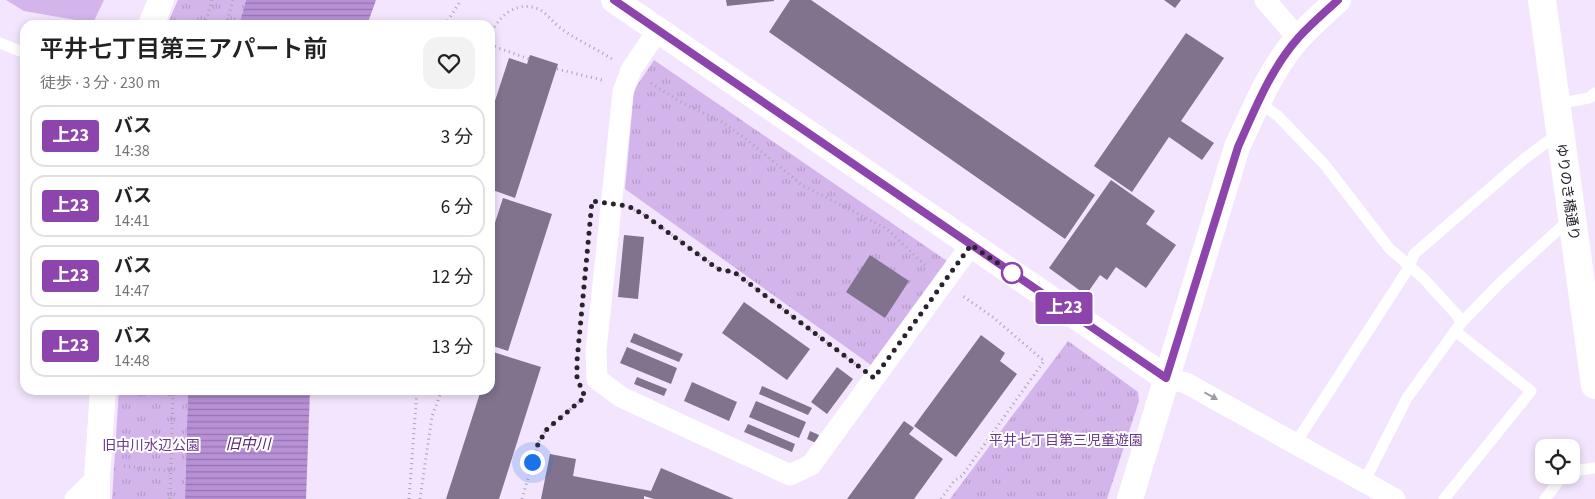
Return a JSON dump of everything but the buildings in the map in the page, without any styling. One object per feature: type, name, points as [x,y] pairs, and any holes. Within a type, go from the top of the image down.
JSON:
[{"type":"main road","name":"ゆりのき橋通り","points":[[1542,0],[1595,385]]},
{"type":"street","points":[[153,20],[162,0]]},
{"type":"street","points":[[614,0],[1166,378],[1186,382],[1395,499]]},
{"type":"street","points":[[1265,0],[1298,38]]},
{"type":"street","points":[[1130,499],[1238,147],[1258,102],[1277,67],[1298,38],[1338,0]]},
{"type":"street","points":[[658,30],[622,65],[624,92],[596,351],[597,379],[620,397],[790,475],[811,465],[971,245]]},
{"type":"street","points":[[75,499],[97,488],[103,395]]},
{"type":"lane","points":[[0,43],[20,52]]},
{"type":"lane","points":[[1556,104],[1589,98],[1595,93]]},
{"type":"lane","points":[[1258,102],[1278,116],[1325,165],[1389,248],[1410,265],[1457,315],[1458,327],[1531,391],[1444,499]]},
{"type":"lane","points":[[1295,444],[1410,265],[1414,254],[1523,160],[1560,132]]},
{"type":"lane","points":[[1364,482],[1407,398],[1458,327],[1501,282],[1572,217]]},
{"type":"lane","points":[[1580,470],[1595,468]]},
{"type":"lane","points":[[1545,499],[1556,484]]},
{"type":"path","points":[[207,20],[212,0]]},
{"type":"path","points":[[227,20],[233,0]]},
{"type":"path","points":[[448,20],[461,0]]},
{"type":"path","points":[[495,25],[507,10],[520,4],[537,7],[559,27],[679,101],[722,122],[802,185],[888,229],[918,258],[946,279],[960,294],[994,318],[1044,361],[962,476],[954,481],[941,499]]},
{"type":"path","points":[[495,47],[528,59]]},
{"type":"path","points":[[610,66],[622,65]]},
{"type":"path","points":[[557,69],[602,80],[606,72]]},
{"type":"path","points":[[611,204],[628,206],[643,214],[718,269],[734,272],[874,378]]},
{"type":"path","points":[[582,391],[585,397],[592,401]]},
{"type":"path","points":[[170,499],[173,395]]},
{"type":"path","points":[[409,499],[417,395]]},
{"type":"path","points":[[420,499],[432,416],[440,395]]},
{"type":"path","points":[[522,499],[538,444],[547,429],[585,397]]},
{"type":"path","points":[[121,466],[171,471]]},
{"type":"green space","points":[[6,0],[104,0],[94,20],[76,20],[24,11]]},
{"type":"green space","points":[[178,0],[246,0],[240,20],[169,20]]},
{"type":"green space","points":[[654,60],[947,261],[871,365],[625,189],[634,90]]},
{"type":"green space","name":"平井七丁目第三児童遊園","points":[[1068,341],[1138,392],[1139,401],[1107,499],[950,499]]},
{"type":"green space","name":"旧中川水辺公園","points":[[119,395],[188,395],[185,499],[112,499]]},
{"type":"water","points":[[246,0],[376,0],[369,20],[240,20]]},
{"type":"water","name":"旧中川","points":[[188,395],[310,395],[306,499],[185,499]]},
{"type":"bus line","name":"上23","points":[[614,0],[1166,378],[1244,132],[1277,67],[1298,38],[1338,0]]},
{"type":"route","points":[[532,462],[538,444],[547,429],[585,397],[577,378],[577,361],[592,201],[628,206],[643,214],[718,269],[734,272],[874,378],[971,245],[1020,278],[1012,273]]}]
